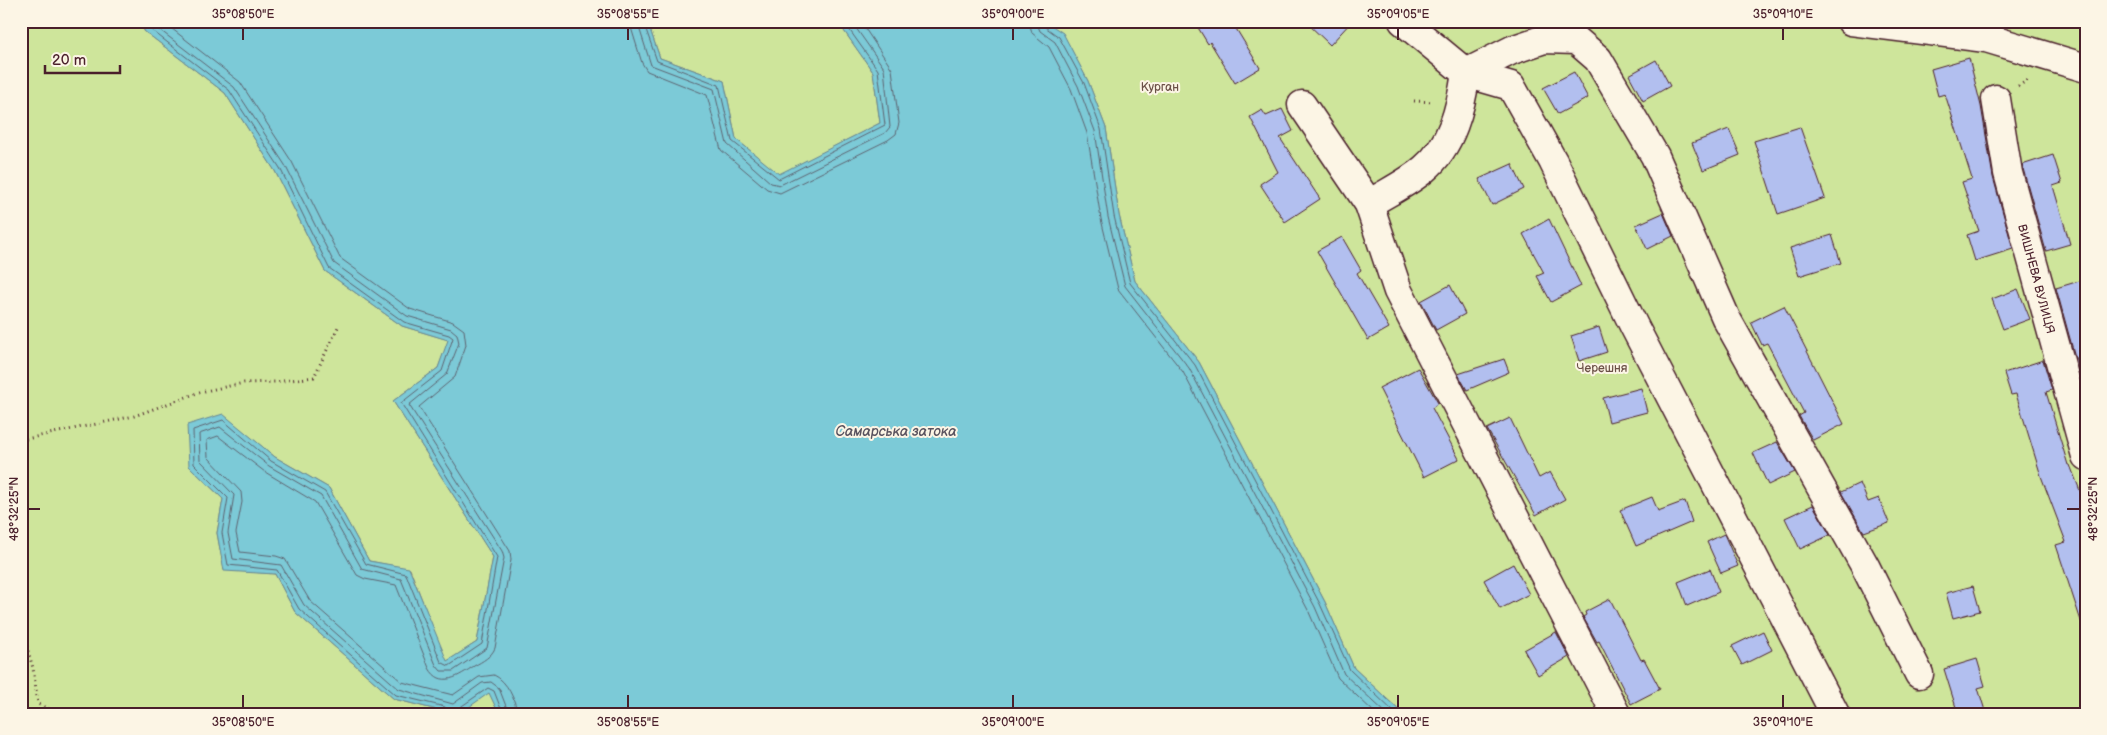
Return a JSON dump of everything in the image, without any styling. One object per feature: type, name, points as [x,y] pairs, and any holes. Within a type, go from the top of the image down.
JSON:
[{"type":"street","points":[[1403,21],[1466,73],[1511,86],[1553,161],[1634,326],[1835,714]]},
{"type":"street","points":[[1852,21],[1986,38],[2086,68]]},
{"type":"street","points":[[1466,73],[1512,50],[1544,39],[1576,40],[1598,59],[1655,156],[1726,318],[1865,566],[1919,674]]},
{"type":"street","points":[[1369,204],[1424,169],[1446,142],[1461,104],[1466,73]]},
{"type":"street","name":"ВИШНЕВА ВУЛИЦЯ","points":[[1996,98],[2008,173],[2086,456]]},
{"type":"street","points":[[1302,105],[1369,204],[1398,290],[1616,714]]},
{"type":"path","points":[[1996,98],[2031,78],[2035,68],[2029,52]]},
{"type":"path","points":[[21,440],[134,416],[200,392],[244,383],[275,382],[314,377],[339,325]]},
{"type":"path","points":[[21,627],[33,668],[38,704],[58,714]]},
{"type":"green space","points":[[21,21],[144,21],[144,31],[225,93],[275,171],[325,271],[402,326],[449,340],[438,368],[393,401],[493,557],[477,642],[446,662],[410,569],[369,561],[329,488],[275,457],[223,415],[189,466],[223,499],[217,533],[224,570],[275,574],[295,612],[394,699],[453,714],[21,714]]},
{"type":"green space","points":[[647,21],[826,21],[842,28],[873,72],[880,123],[779,175],[736,139],[724,81],[660,58]]},
{"type":"green space","name":"Черешня","points":[[1045,21],[2086,21],[2086,714],[1403,714],[1354,668],[1325,602],[1199,362],[1135,281],[1119,215],[1106,128],[1088,81],[1063,34]]},
{"type":"green space","points":[[489,692],[499,714],[459,714]]},
{"type":"water","name":"Самарська затока","points":[[144,21],[647,21],[660,58],[724,81],[736,139],[779,174],[880,123],[873,72],[842,28],[826,21],[1045,21],[1063,33],[1088,81],[1106,128],[1119,215],[1135,281],[1199,362],[1325,602],[1354,668],[1403,714],[499,714],[489,693],[459,714],[453,714],[394,699],[295,612],[275,574],[224,571],[217,533],[223,499],[189,466],[187,425],[223,414],[275,457],[329,488],[369,561],[409,568],[447,661],[477,642],[493,557],[393,401],[438,368],[448,340],[402,326],[325,271],[275,171],[225,93],[144,31]]},
{"type":"building","points":[[1194,21],[1244,21],[1235,27],[1260,68],[1235,83],[1210,42],[1208,44]]},
{"type":"building","points":[[1305,21],[1352,21],[1330,45]]},
{"type":"building","points":[[1969,58],[1981,106],[1993,177],[2013,249],[1975,261],[1967,235],[1979,231],[1962,182],[1972,179],[1945,94],[1938,96],[1931,69]]},
{"type":"building","points":[[1656,60],[1670,86],[1643,101],[1629,75]]},
{"type":"building","points":[[1574,72],[1588,98],[1558,114],[1543,88]]},
{"type":"building","points":[[1282,109],[1293,131],[1280,138],[1320,199],[1285,222],[1260,184],[1278,172],[1250,117],[1262,110],[1266,116]]},
{"type":"building","points":[[1800,127],[1825,198],[1778,214],[1754,141]]},
{"type":"building","points":[[1729,129],[1740,155],[1703,170],[1692,143]]},
{"type":"building","points":[[2053,155],[2062,183],[2053,186],[2070,244],[2046,251],[2022,165]]},
{"type":"building","points":[[1512,164],[1524,189],[1492,205],[1479,179]]},
{"type":"building","points":[[1663,213],[1673,236],[1647,249],[1636,225]]},
{"type":"building","points":[[1549,219],[1581,286],[1551,302],[1537,276],[1544,273],[1523,234]]},
{"type":"building","points":[[1832,235],[1841,263],[1799,276],[1790,248]]},
{"type":"building","points":[[1342,237],[1361,270],[1357,273],[1389,328],[1368,340],[1317,251]]},
{"type":"building","points":[[2086,279],[2086,375],[2080,375],[2056,288]]},
{"type":"building","points":[[1450,285],[1465,314],[1436,330],[1421,301]]},
{"type":"building","points":[[2018,289],[2030,319],[2003,329],[1992,299]]},
{"type":"building","points":[[1784,306],[1844,424],[1813,440],[1799,416],[1804,413],[1767,343],[1762,345],[1751,322]]},
{"type":"building","points":[[1599,327],[1607,352],[1579,361],[1571,336]]},
{"type":"building","points":[[1504,359],[1509,372],[1467,390],[1458,374]]},
{"type":"building","points":[[2043,360],[2052,390],[2046,392],[2068,465],[2070,465],[2086,506],[2086,623],[2082,624],[2056,545],[2066,542],[2041,476],[2016,394],[2011,395],[2004,373]]},
{"type":"building","points":[[1418,368],[1438,403],[1432,408],[1459,459],[1424,477],[1379,388]]},
{"type":"building","points":[[1641,388],[1647,412],[1609,422],[1603,398]]},
{"type":"building","points":[[1510,418],[1539,478],[1550,472],[1565,499],[1536,515],[1487,429]]},
{"type":"building","points":[[1777,442],[1795,472],[1768,485],[1753,453]]},
{"type":"building","points":[[1860,483],[1868,502],[1879,498],[1889,523],[1864,532],[1841,492]]},
{"type":"building","points":[[1652,497],[1658,511],[1685,501],[1692,522],[1636,546],[1620,510]]},
{"type":"building","points":[[1813,505],[1830,535],[1800,549],[1785,518]]},
{"type":"building","points":[[1724,534],[1738,566],[1721,573],[1707,542]]},
{"type":"building","points":[[1513,564],[1529,594],[1500,609],[1484,580]]},
{"type":"building","points":[[1710,569],[1719,592],[1687,606],[1678,582]]},
{"type":"building","points":[[1973,586],[1980,611],[1953,618],[1946,593]]},
{"type":"building","points":[[1610,599],[1641,660],[1644,659],[1660,689],[1631,704],[1599,641],[1597,642],[1583,617],[1586,615],[1585,612]]},
{"type":"building","points":[[1763,631],[1772,650],[1742,665],[1732,646]]},
{"type":"building","points":[[1556,632],[1569,657],[1538,675],[1524,650]]},
{"type":"building","points":[[1977,659],[1985,686],[1978,688],[1986,714],[1958,714],[1944,669]]},
{"type":"park label","name":"Курган","points":[[1160,87]]}]
